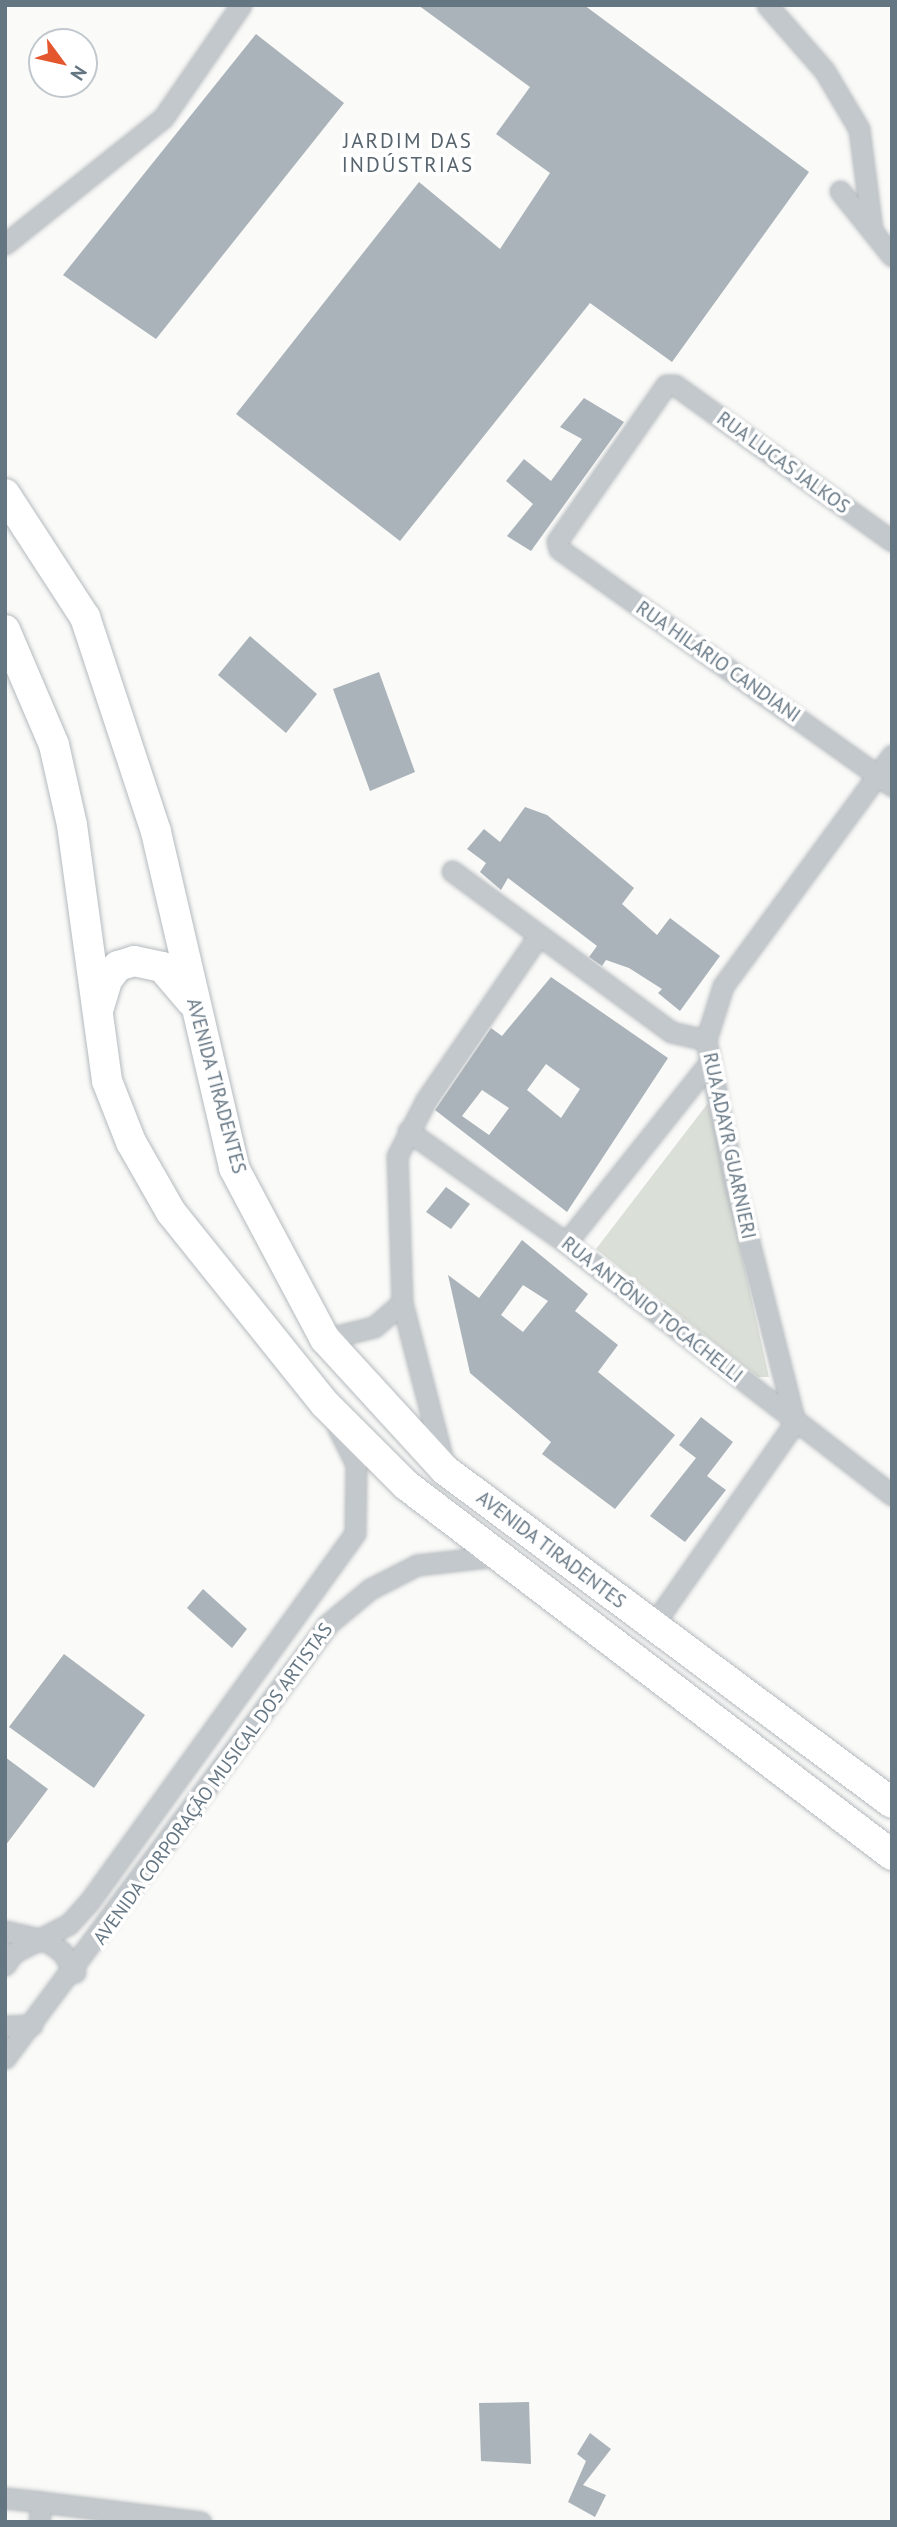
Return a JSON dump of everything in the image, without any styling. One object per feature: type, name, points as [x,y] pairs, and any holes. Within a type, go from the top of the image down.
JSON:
[{"type":"main road","name":"AVENIDA TIRADENTES","points":[[5,494],[85,617],[156,832],[193,1004],[234,1168],[326,1339],[445,1470],[892,1803]]},
{"type":"main road","name":"AVENIDA TIRADENTES","points":[[5,630],[54,745],[98,1010],[107,1081],[131,1142],[171,1212],[325,1404],[406,1485],[892,1855]]},
{"type":"main road","points":[[98,1010],[107,980],[118,966],[134,961],[162,967],[193,1004]]},
{"type":"street","points":[[5,244],[163,118],[241,5]]},
{"type":"street","points":[[767,5],[816,61],[859,129],[872,229]]},
{"type":"street","points":[[840,191],[892,257]]},
{"type":"street","name":"RUA LUCAS JALKOS","points":[[559,549],[557,541],[666,385],[675,385],[892,541]]},
{"type":"street","name":"RUA HILÁRIO CANDIANI","points":[[559,549],[885,780]]},
{"type":"street","name":"RUA ADAYR GUARNIERI","points":[[795,1422],[709,1063],[706,1040],[723,986],[885,780],[892,755]]},
{"type":"street","points":[[452,871],[537,938],[671,1032],[706,1040]]},
{"type":"street","points":[[445,1470],[402,1303],[397,1156],[408,1131],[537,938]]},
{"type":"street","points":[[566,1243],[709,1063]]},
{"type":"street","name":"RUA ANTÔNIO TOCACHELLI","points":[[408,1131],[566,1243],[892,1495]]},
{"type":"street","points":[[326,1339],[366,1331],[402,1303]]},
{"type":"street","name":"AVENIDA CORPORAÇÃO MUSICAL DOS ARTISTAS","points":[[5,1965],[13,1953],[45,1940],[89,1902],[316,1595],[355,1533],[360,1492],[356,1464],[325,1404]]},
{"type":"street","points":[[653,1625],[795,1422]]},
{"type":"street","name":"AVENIDA CORPORAÇÃO MUSICAL DOS ARTISTAS","points":[[5,2058],[75,1972],[340,1613],[417,1565],[498,1556]]},
{"type":"street","points":[[316,1595],[340,1613]]},
{"type":"street","points":[[5,1931],[45,1940],[75,1972]]},
{"type":"street","points":[[5,1947],[45,1940]]},
{"type":"street","points":[[5,2026],[32,2025]]},
{"type":"street","points":[[5,2498],[201,2522]]},
{"type":"street","points":[[39,2522],[41,2502]]},
{"type":"shaded area","points":[[708,1103],[769,1377],[758,1377],[596,1249]]},
{"type":"building","points":[[418,5],[584,5],[809,172],[672,362],[590,303],[400,541],[236,414],[419,182],[500,249],[550,173],[496,134],[530,87]]},
{"type":"building","points":[[256,34],[344,103],[156,339],[63,275]]},
{"type":"building","points":[[584,398],[624,422],[531,551],[507,536],[533,504],[506,481],[524,459],[551,481],[582,439],[560,427]]},
{"type":"building","points":[[250,636],[317,694],[286,733],[218,675]]},
{"type":"building","points":[[379,672],[415,772],[370,791],[333,689]]},
{"type":"building","points":[[525,807],[547,815],[634,888],[622,904],[657,935],[670,918],[720,956],[680,1011],[658,993],[662,989],[629,968],[606,960],[602,966],[589,957],[597,946],[508,878],[501,890],[480,872],[486,863],[467,849],[484,829],[500,842]]},
{"type":"building","points":[[551,977],[668,1058],[567,1212],[435,1110],[491,1028],[502,1036]],"holes":[[[546,1064],[580,1089],[561,1118],[527,1090]],[[482,1090],[509,1108],[489,1135],[462,1116]]]},
{"type":"building","points":[[446,1187],[470,1204],[451,1229],[426,1212]]},
{"type":"building","points":[[522,1240],[588,1294],[575,1311],[618,1345],[598,1372],[675,1435],[615,1509],[542,1454],[551,1442],[470,1373],[448,1275],[479,1298]],"holes":[[[523,1285],[548,1301],[523,1332],[501,1315]]]},
{"type":"building","points":[[701,1417],[733,1442],[707,1476],[726,1490],[685,1542],[650,1516],[696,1458],[679,1445]]},
{"type":"building","points":[[203,1589],[247,1629],[232,1648],[187,1608]]},
{"type":"building","points":[[64,1654],[145,1715],[94,1788],[9,1727]]},
{"type":"building","points":[[5,1757],[48,1789],[5,1846]]},
{"type":"building","points":[[529,2402],[531,2464],[481,2461],[479,2403]]},
{"type":"building","points":[[590,2433],[611,2449],[583,2485],[606,2495],[595,2517],[568,2502],[586,2461],[577,2454]]},
{"type":"district","name":"JARDIM DAS INDÚSTRIAS","points":[[408,153]]}]
